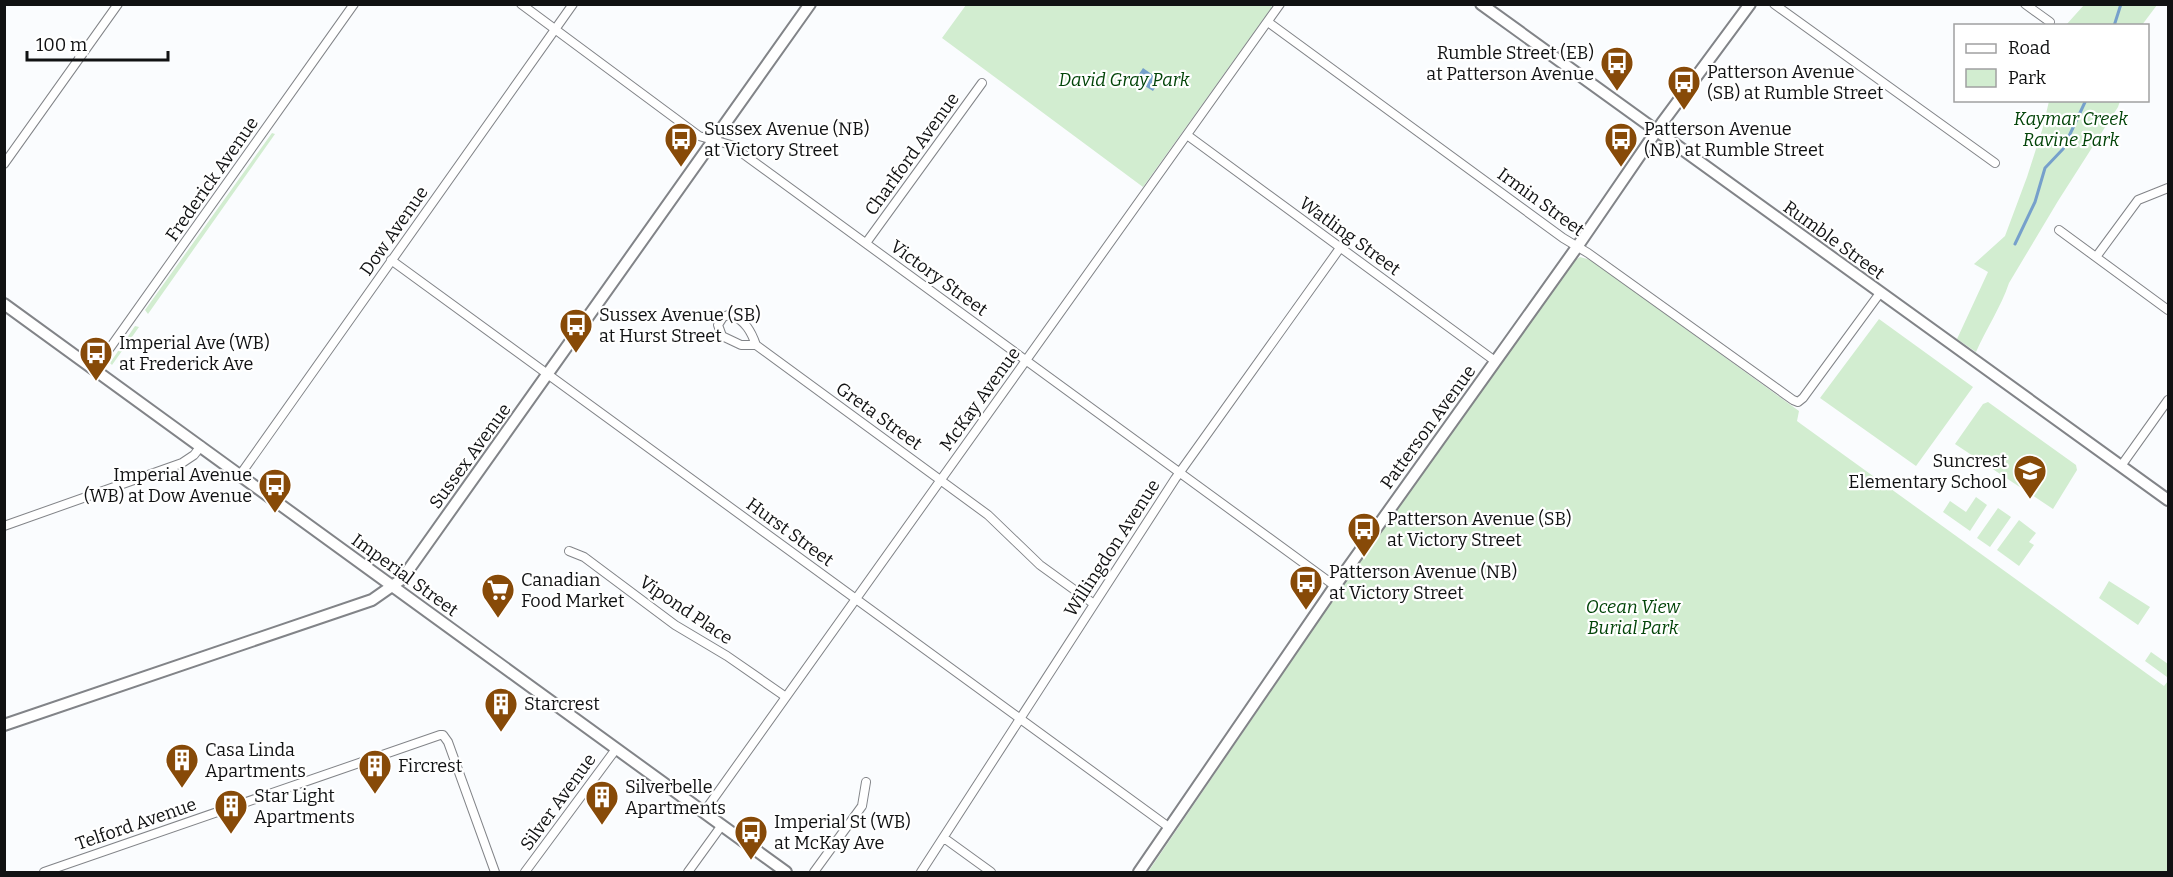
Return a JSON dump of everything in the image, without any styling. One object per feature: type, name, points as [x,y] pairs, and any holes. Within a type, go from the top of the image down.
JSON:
[{"type":"street","points":[[4,164],[118,4]]},
{"type":"street","name":"Frederick Avenue","points":[[95,369],[354,4]]},
{"type":"street","name":"Victory Street","points":[[521,4],[699,136],[731,145],[1335,586]]},
{"type":"street","name":"Dow Avenue","points":[[240,475],[573,4]]},
{"type":"street","name":"Sussex Avenue","points":[[4,725],[372,600],[402,579],[549,375],[810,4]]},
{"type":"street","name":"McKay Avenue","points":[[704,812],[1280,4]]},
{"type":"street","name":"Rumble Street","points":[[1481,4],[1655,132],[2169,500]]},
{"type":"street","name":"Patterson Avenue","points":[[1139,873],[1335,586],[1577,247],[1655,132],[1750,4]]},
{"type":"street","points":[[1774,4],[1995,163]]},
{"type":"street","points":[[2025,4],[2050,22]]},
{"type":"street","name":"Irmin Street","points":[[1268,22],[1577,247],[1798,402],[1880,293]]},
{"type":"street","name":"Charlford Avenue","points":[[866,243],[982,83]]},
{"type":"street","name":"Watling Street","points":[[1187,135],[1495,361]]},
{"type":"street","points":[[2096,258],[2135,203],[2146,195],[2169,188]]},
{"type":"street","points":[[2059,230],[2169,310]]},
{"type":"street","name":"Willingdon Avenue","points":[[921,873],[1180,472],[1340,248]]},
{"type":"street","name":"Hurst Street","points":[[392,260],[1170,828]]},
{"type":"street","name":"Imperial Street","points":[[4,304],[786,873]]},
{"type":"street","name":"Greta Street","points":[[756,345],[741,345],[722,336],[717,325],[723,317],[731,314],[739,318],[749,328],[756,345],[941,479],[997,522],[1047,570],[1094,604]]},
{"type":"street","points":[[2121,466],[2169,400]]},
{"type":"street","points":[[4,526],[182,463],[194,455],[201,446]]},
{"type":"street","name":"Vipond Place","points":[[569,551],[584,557],[675,625],[727,656],[786,697]]},
{"type":"street","name":"Telford Avenue","points":[[44,873],[435,735],[443,735],[448,742],[495,873]]},
{"type":"street","name":"Silver Avenue","points":[[525,873],[616,749]]},
{"type":"street","points":[[814,873],[862,806],[866,782]]},
{"type":"street","points":[[687,873],[722,825]]},
{"type":"street","points":[[944,838],[991,873]]},
{"type":"green space","name":"David Gray Park","points":[[1269,4],[1272,7],[1143,187],[942,38],[966,5]]},
{"type":"green space","points":[[2084,4],[2157,5],[2143,24],[2067,24]]},
{"type":"green space","name":"Kaymar Creek Ravine Park","points":[[2049,102],[2120,102],[2009,283],[1976,352],[1957,339],[1988,272],[1974,264],[2005,236],[2043,127]]},
{"type":"green space","points":[[272,133],[275,134],[148,314],[145,310]]},
{"type":"green space","name":"Ocean View Burial Park","points":[[1580,257],[1591,260],[1799,411],[1797,421],[2164,686],[2168,681],[2168,872],[1148,872],[1339,591],[1575,260]]},
{"type":"green space","points":[[1879,319],[1973,387],[1916,466],[1820,398]]},
{"type":"green space","points":[[135,326],[139,327],[112,365],[110,363]]},
{"type":"green space","points":[[1988,402],[2076,465],[2077,470],[2053,509],[1955,444],[1983,404]]},
{"type":"green space","points":[[1976,497],[1987,505],[1970,531],[1943,512],[1950,501],[1966,512]]},
{"type":"green space","points":[[1998,508],[2011,517],[1990,547],[1977,538]]},
{"type":"green space","points":[[2019,520],[2036,533],[2029,542],[2034,545],[2019,566],[1997,550]]},
{"type":"green space","points":[[2109,581],[2150,607],[2138,625],[2099,598]]},
{"type":"green space","points":[[2151,652],[2168,664],[2167,677],[2145,661]]},
{"type":"water","points":[[1143,68],[1160,80],[1153,91],[1135,80]]},
{"type":"waterway","points":[[2115,24],[2121,4]]},
{"type":"waterway","points":[[2015,244],[2035,202],[2045,168],[2063,149],[2085,102]]},
{"type":"place","name":"Rumble Street (EB) at Patterson Avenue","points":[[1617,92]]},
{"type":"place","name":"Patterson Avenue (SB) at Rumble Street","points":[[1684,111]]},
{"type":"place","name":"Sussex Avenue (NB) at Victory Street","points":[[681,168]]},
{"type":"place","name":"Patterson Avenue (NB) at Rumble Street","points":[[1621,168]]},
{"type":"place","name":"Sussex Avenue (SB) at Hurst Street","points":[[576,354]]},
{"type":"place","name":"Imperial Ave (WB) at Frederick Ave","points":[[96,382]]},
{"type":"place","name":"Suncrest Elementary School","points":[[2030,500]]},
{"type":"place","name":"Imperial Avenue (WB) at Dow Avenue","points":[[275,514]]},
{"type":"place","name":"Patterson Avenue (SB) at Victory Street","points":[[1364,558]]},
{"type":"place","name":"Patterson Avenue (NB) at Victory Street","points":[[1306,611]]},
{"type":"place","name":"Canadian Food Market","points":[[498,619]]},
{"type":"place","name":"Starcrest","points":[[501,733]]},
{"type":"place","name":"Casa Linda Apartments","points":[[182,789]]},
{"type":"place","name":"Fircrest","points":[[375,795]]},
{"type":"place","name":"Silverbelle Apartments","points":[[602,826]]},
{"type":"place","name":"Star Light Apartments","points":[[231,835]]},
{"type":"place","name":"Imperial St (WB) at McKay Ave","points":[[751,861]]}]
